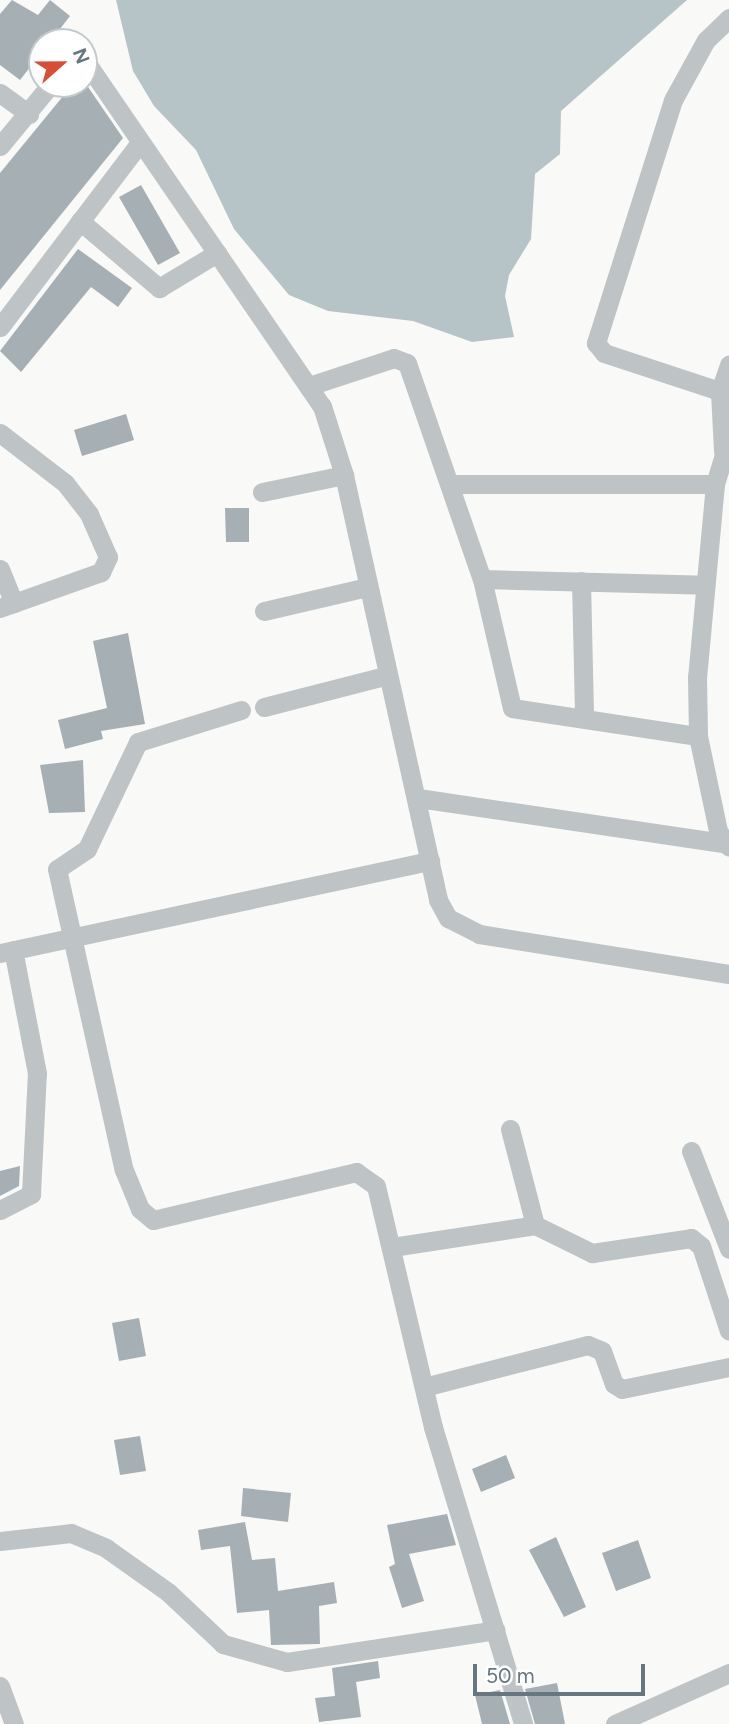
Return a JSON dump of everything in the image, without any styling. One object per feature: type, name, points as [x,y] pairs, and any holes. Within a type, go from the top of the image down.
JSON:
[{"type":"street","points":[[725,393],[604,353],[596,343],[673,100],[706,40],[729,18]]},
{"type":"street","points":[[98,81],[139,144],[312,384],[344,475],[385,676],[418,798],[438,900],[459,928],[729,974]]},
{"type":"street","points":[[0,93],[29,114]]},
{"type":"street","points":[[0,146],[41,98]]},
{"type":"street","points":[[0,327],[139,144]]},
{"type":"street","points":[[80,221],[159,288],[217,253]]},
{"type":"street","points":[[312,384],[402,358],[452,484],[482,579],[512,708],[698,736]]},
{"type":"street","points":[[723,459],[725,393],[729,365]]},
{"type":"street","points":[[0,433],[65,483],[89,514],[108,557],[101,572],[7,605],[0,569]]},
{"type":"street","points":[[418,798],[726,845],[698,736],[705,585],[715,484],[729,439]]},
{"type":"street","points":[[262,492],[344,475]]},
{"type":"street","points":[[452,484],[715,484]]},
{"type":"street","points":[[482,579],[705,585]]},
{"type":"street","points":[[581,581],[584,718]]},
{"type":"street","points":[[264,611],[367,587]]},
{"type":"street","points":[[264,707],[385,676]]},
{"type":"street","points":[[241,710],[130,748],[87,849],[57,869],[68,935],[124,1170],[140,1209],[153,1220],[169,1221],[356,1172],[376,1185],[424,1387],[523,1724]]},
{"type":"street","points":[[0,1210],[31,1194],[37,1073],[6,952],[68,935],[430,861]]},
{"type":"street","points":[[510,1129],[535,1225]]},
{"type":"street","points":[[691,1151],[729,1249]]},
{"type":"street","points":[[392,1247],[535,1225],[592,1253],[691,1238],[701,1247],[729,1331]]},
{"type":"street","points":[[424,1387],[596,1345],[614,1384],[622,1389],[729,1367]]},
{"type":"street","points":[[0,1541],[71,1533],[106,1548],[168,1592],[223,1644],[287,1662],[496,1630]]},
{"type":"street","points":[[615,1724],[729,1673]]},
{"type":"street","points":[[0,1686],[14,1724]]},
{"type":"shaded area","points":[[116,0],[687,0],[561,111],[560,154],[535,174],[531,239],[509,275],[505,296],[514,337],[472,342],[413,321],[328,311],[289,295],[234,229],[196,150],[154,106],[133,71]]},
{"type":"building","points":[[12,0],[38,15],[50,0],[70,16],[61,28],[28,28],[28,70],[20,80],[0,65],[0,14]]},
{"type":"building","points":[[62,98],[96,98],[123,138],[0,290],[0,173]]},
{"type":"building","points":[[141,185],[180,253],[158,265],[119,197]]},
{"type":"building","points":[[78,249],[132,288],[118,307],[91,287],[21,372],[0,351]]},
{"type":"building","points":[[126,414],[134,440],[82,456],[74,430]]},
{"type":"building","points":[[225,508],[249,508],[249,542],[226,542]]},
{"type":"building","points":[[128,633],[145,724],[101,731],[103,739],[65,749],[58,720],[107,708],[93,641]]},
{"type":"building","points":[[83,760],[85,812],[49,813],[40,765]]},
{"type":"building","points":[[20,1166],[19,1186],[0,1196],[0,1171]]},
{"type":"building","points":[[139,1318],[146,1356],[119,1361],[112,1323]]},
{"type":"building","points":[[140,1436],[146,1471],[120,1475],[114,1440]]},
{"type":"building","points":[[506,1455],[515,1478],[481,1492],[472,1469]]},
{"type":"building","points":[[243,1488],[291,1493],[288,1522],[241,1516]]},
{"type":"building","points":[[447,1514],[456,1545],[409,1554],[424,1601],[402,1608],[389,1567],[395,1564],[387,1525]]},
{"type":"building","points":[[245,1522],[252,1560],[275,1558],[278,1591],[334,1582],[337,1603],[319,1606],[320,1644],[271,1645],[269,1610],[237,1613],[230,1546],[201,1550],[198,1530]]},
{"type":"building","points":[[556,1537],[586,1607],[564,1617],[529,1550]]},
{"type":"building","points":[[638,1540],[651,1578],[616,1591],[602,1553]]},
{"type":"building","points":[[378,1661],[380,1678],[356,1682],[361,1717],[319,1722],[315,1698],[335,1696],[332,1668]]},
{"type":"building","points":[[557,1683],[565,1724],[535,1724],[525,1689]]},
{"type":"building","points":[[500,1690],[510,1724],[482,1724],[475,1695]]}]
